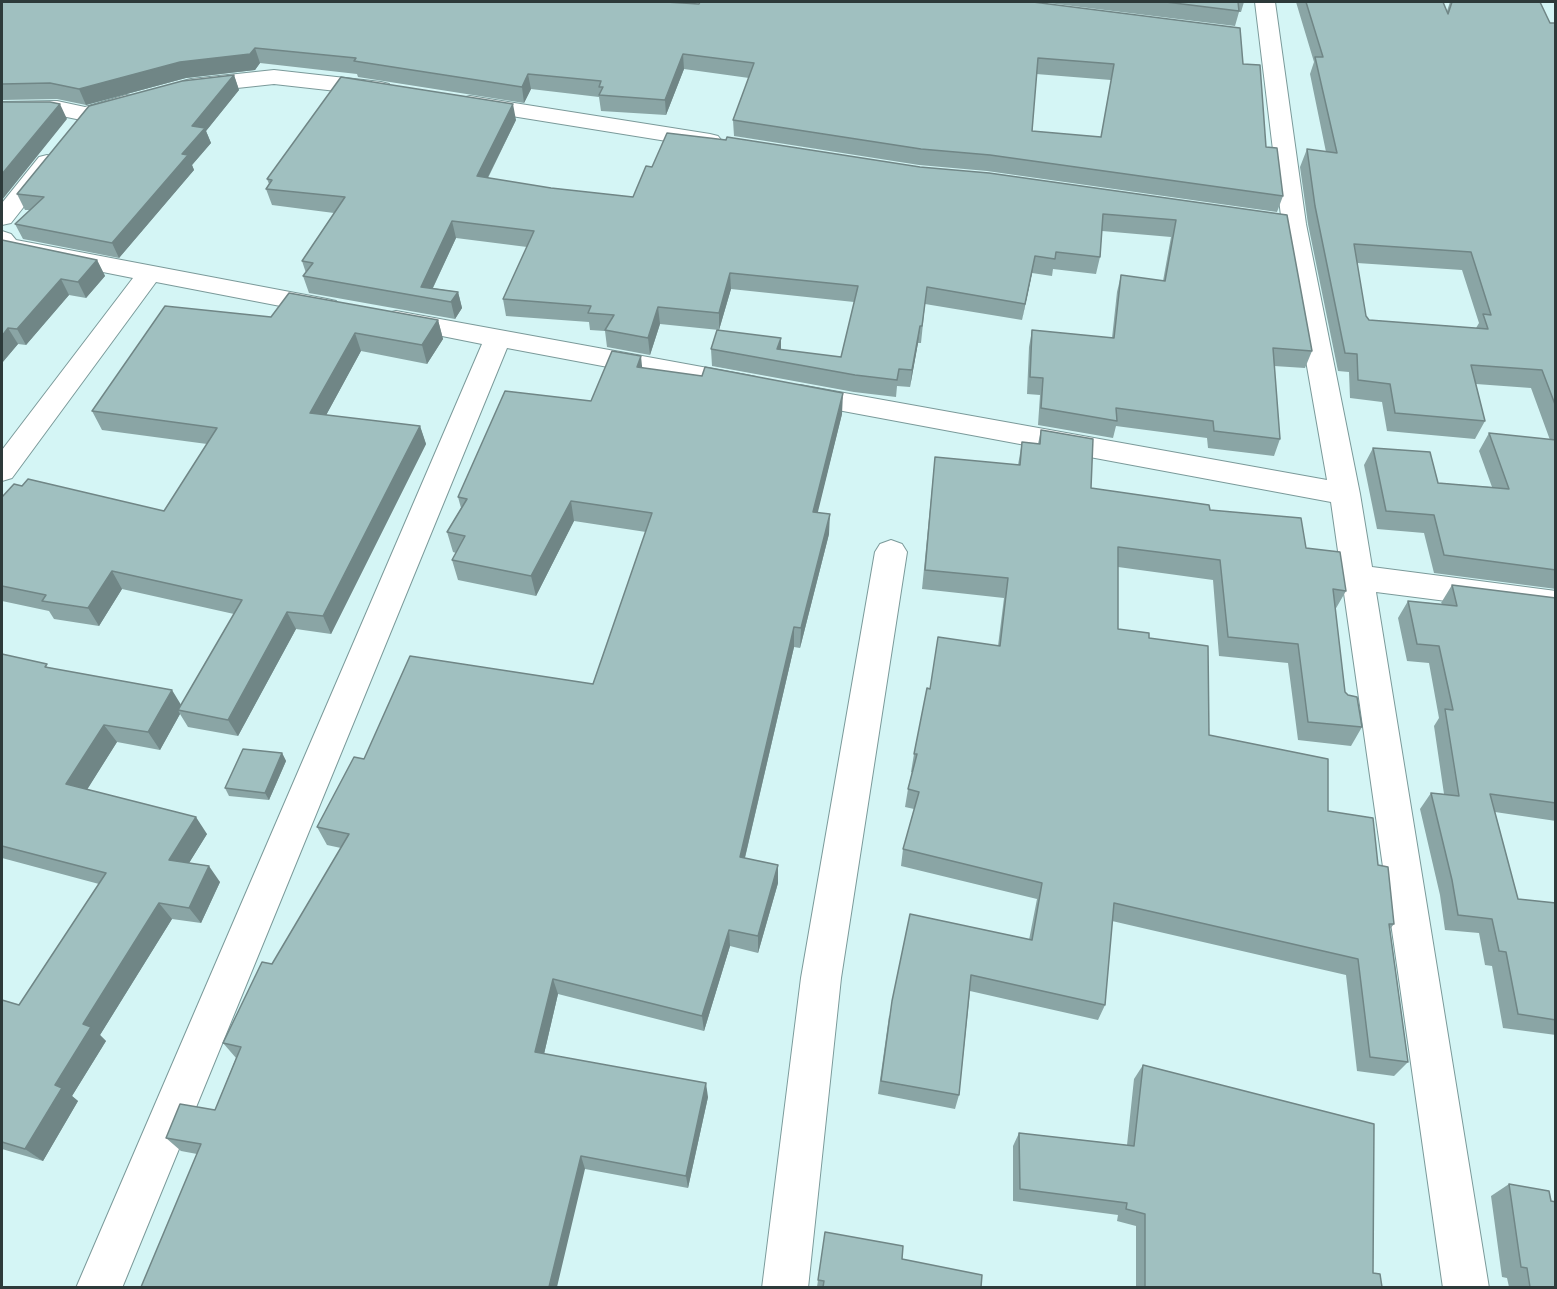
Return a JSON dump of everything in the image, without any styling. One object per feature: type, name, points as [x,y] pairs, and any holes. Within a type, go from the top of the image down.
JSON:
[{"type":"street","points":[[1265,2],[1272,39],[1282,222],[1345,494],[1466,1287]]},
{"type":"street","points":[[1249,36],[1272,39]]},
{"type":"street","points":[[2,218],[72,131],[155,94],[225,82],[274,77],[325,81],[407,93]]},
{"type":"street","points":[[453,101],[733,144]]},
{"type":"street","points":[[2,109],[57,108],[72,131]]},
{"type":"street","points":[[2,239],[8,246],[149,274],[1345,494]]},
{"type":"street","points":[[2,471],[149,274]]},
{"type":"street","points":[[99,1287],[498,338]]},
{"type":"street","points":[[785,1287],[821,978],[891,552]]},
{"type":"street","points":[[1356,577],[1556,603]]},
{"type":"building","points":[[2,2],[666,2],[699,4],[700,2],[1033,2],[1240,28],[1243,64],[1260,65],[1266,147],[1277,148],[1283,196],[990,155],[921,149],[733,120],[754,63],[683,54],[665,100],[599,95],[603,87],[599,87],[601,81],[528,74],[522,87],[354,61],[356,58],[255,48],[250,54],[180,62],[79,89],[50,83],[2,84]],"holes":[[[1038,58],[1114,64],[1101,137],[1032,131]]]},
{"type":"building","points":[[1166,2],[1238,2],[1239,11]]},
{"type":"building","points":[[1306,2],[1443,2],[1448,14],[1452,2],[1540,2],[1550,23],[1556,23],[1556,407],[1542,370],[1471,365],[1485,421],[1395,413],[1390,384],[1358,380],[1357,354],[1345,353],[1315,206],[1307,149],[1337,153],[1315,57],[1323,57]],"holes":[[[1354,244],[1471,252],[1491,315],[1483,314],[1488,329],[1369,320],[1366,316]]]},
{"type":"building","points":[[234,75],[192,126],[205,128],[182,154],[188,155],[112,243],[15,224],[44,197],[17,194],[89,106],[182,81]]},
{"type":"building","points":[[341,77],[513,104],[477,176],[551,188],[633,197],[646,166],[652,167],[667,133],[726,140],[727,137],[920,167],[989,173],[1287,215],[1312,351],[1273,348],[1280,439],[1214,431],[1213,421],[1116,408],[1117,421],[1041,408],[1043,378],[1030,377],[1032,330],[1114,338],[1121,275],[1165,281],[1176,220],[1103,214],[1100,257],[1056,252],[1055,259],[1035,256],[1025,304],[927,287],[922,326],[920,326],[912,370],[899,369],[897,380],[855,375],[711,349],[717,330],[781,338],[777,349],[841,357],[858,286],[730,273],[719,313],[658,307],[648,338],[605,330],[614,315],[588,313],[591,306],[503,299],[534,231],[452,221],[421,287],[458,292],[451,302],[303,276],[313,263],[302,261],[345,197],[266,189],[272,180],[267,179]]},
{"type":"building","points":[[2,102],[60,104],[2,174]]},
{"type":"building","points":[[2,240],[97,260],[78,282],[61,279],[17,329],[8,328],[2,336]]},
{"type":"building","points":[[289,293],[438,320],[422,345],[355,333],[310,413],[420,426],[323,616],[287,612],[228,720],[178,710],[242,600],[112,571],[88,608],[42,601],[46,595],[2,586],[2,497],[14,484],[22,486],[28,479],[164,511],[217,428],[92,411],[165,306],[271,317]]},
{"type":"building","points":[[612,351],[641,356],[637,367],[702,376],[705,367],[843,393],[813,512],[830,514],[801,628],[794,627],[740,857],[778,865],[758,936],[729,930],[702,1016],[553,979],[535,1052],[706,1083],[686,1176],[581,1156],[549,1287],[141,1287],[201,1144],[166,1138],[180,1104],[215,1110],[241,1047],[223,1043],[262,962],[272,964],[349,834],[317,827],[354,757],[364,759],[410,656],[593,684],[652,513],[571,501],[531,576],[452,560],[465,536],[447,532],[467,499],[458,497],[505,391],[591,401]]},
{"type":"building","points":[[1041,430],[1093,439],[1091,488],[1209,505],[1210,510],[1301,518],[1306,548],[1340,552],[1346,591],[1333,589],[1345,692],[1357,697],[1362,727],[1308,722],[1298,644],[1228,637],[1220,560],[1118,547],[1118,629],[1149,633],[1149,638],[1208,646],[1209,735],[1328,759],[1328,811],[1373,818],[1378,865],[1388,867],[1394,924],[1389,924],[1408,1062],[1370,1057],[1358,959],[1114,903],[1105,1005],[971,975],[959,1095],[881,1081],[892,1001],[910,914],[1032,940],[1042,883],[903,849],[919,792],[908,789],[917,754],[914,754],[927,688],[930,689],[938,637],[1000,646],[1008,578],[925,570],[935,457],[1020,465],[1022,442],[1040,444]]},
{"type":"building","points":[[1489,433],[1556,440],[1556,570],[1444,555],[1434,515],[1386,511],[1373,448],[1430,452],[1438,483],[1509,489]]},
{"type":"building","points":[[1452,585],[1556,598],[1556,803],[1490,794],[1518,899],[1556,903],[1556,1020],[1518,1014],[1506,952],[1499,951],[1492,919],[1458,915],[1431,793],[1459,796],[1445,709],[1453,710],[1439,646],[1417,644],[1408,601],[1457,606]]},
{"type":"building","points":[[2,654],[47,664],[45,667],[172,690],[148,732],[104,725],[66,784],[196,817],[169,860],[209,866],[189,908],[159,903],[83,1024],[91,1027],[55,1085],[62,1088],[25,1149],[2,1142],[2,1000],[19,1005],[106,873],[2,846]]},
{"type":"building","points":[[243,749],[282,753],[265,793],[225,788]]},
{"type":"building","points":[[1143,1065],[1374,1124],[1373,1273],[1380,1274],[1382,1287],[1145,1287],[1145,1214],[1126,1209],[1127,1203],[1020,1189],[1019,1133],[1134,1146]]},
{"type":"building","points":[[1509,1184],[1549,1191],[1551,1201],[1556,1202],[1556,1287],[1530,1287],[1527,1268],[1521,1267]]},
{"type":"building","points":[[825,1232],[903,1246],[902,1259],[982,1275],[981,1287],[823,1287],[824,1281],[818,1280]]}]
